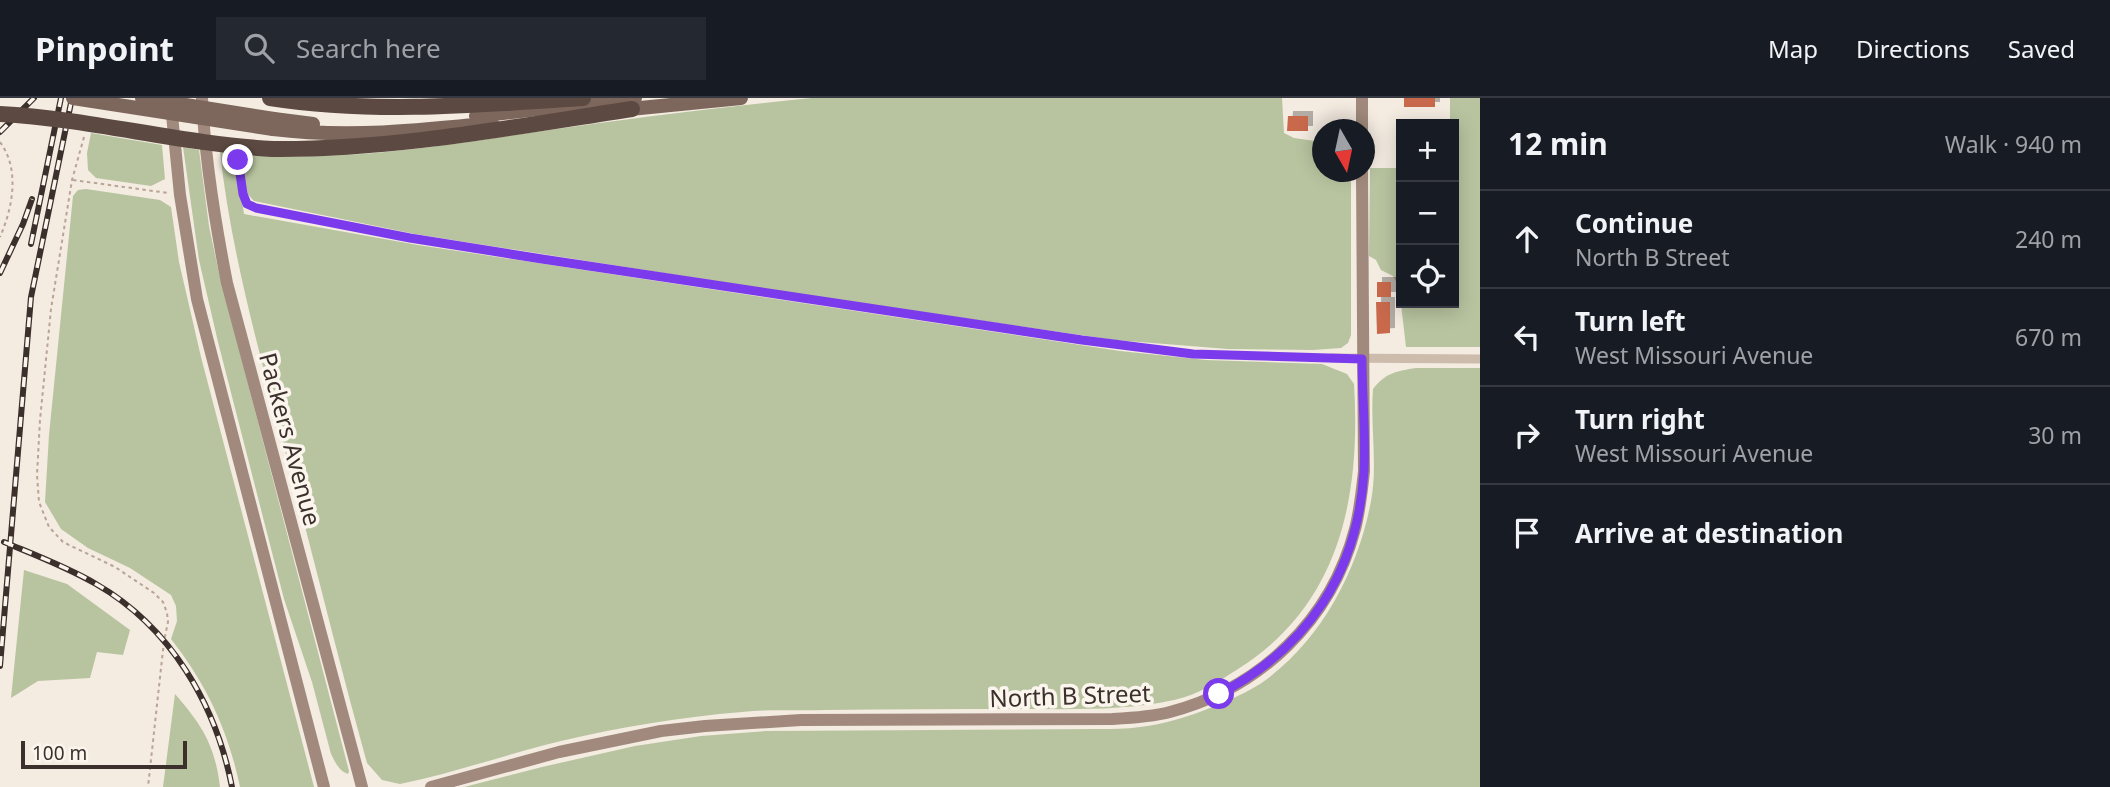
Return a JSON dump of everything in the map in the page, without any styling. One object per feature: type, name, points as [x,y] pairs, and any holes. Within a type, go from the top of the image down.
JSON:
[{"type":"highway","points":[[275,99],[354,107],[405,108],[583,98]]},
{"type":"highway","points":[[0,114],[40,117],[223,145],[321,149],[397,143],[633,104]]},
{"type":"main road","points":[[73,98],[273,124],[345,125],[741,98]]},
{"type":"main road","points":[[142,98],[273,124]]},
{"type":"main road","points":[[170,98],[180,195],[197,299],[324,787]]},
{"type":"main road","name":"Packers Avenue","points":[[202,98],[204,139],[216,226],[228,283],[362,787]]},
{"type":"main road","points":[[1362,98],[1362,119]]},
{"type":"main road","name":"North B Street","points":[[431,787],[559,752],[661,731],[705,726],[801,720],[1112,719],[1167,713],[1219,694],[1262,669],[1301,632],[1323,604],[1346,556],[1355,528],[1364,471],[1362,182]]},
{"type":"street","points":[[1332,358],[1480,359]]},
{"type":"path","points":[[88,129],[72,180],[51,309],[38,447],[39,502],[49,527],[63,542],[115,568],[154,593],[163,602],[167,612],[148,787]]},
{"type":"path","points":[[0,142],[8,153],[13,201],[0,237]]},
{"type":"path","points":[[238,160],[247,204],[410,238],[1082,340],[1193,354],[1332,358]]},
{"type":"path","points":[[72,180],[180,195]]},
{"type":"green space","points":[[812,98],[1282,98],[1284,133],[1294,138],[1312,141],[1312,182],[1351,182],[1351,335],[1348,343],[1341,348],[1313,350],[1228,349],[1115,340],[817,297],[415,234],[254,201],[244,190],[239,154],[316,156],[391,152]]},
{"type":"green space","points":[[1450,98],[1480,98],[1480,347],[1406,347],[1401,308],[1459,308],[1459,119],[1450,119]]},
{"type":"green space","points":[[91,133],[162,145],[165,179],[151,186],[96,178],[88,170],[87,153]]},
{"type":"green space","points":[[183,147],[199,150],[209,226],[219,273],[348,774],[340,768],[331,754],[312,682],[284,599],[199,260]]},
{"type":"green space","points":[[220,152],[235,154],[244,214],[418,245],[1120,351],[1206,360],[1322,364],[1347,374],[1354,384],[1353,467],[1347,507],[1337,545],[1321,580],[1300,613],[1273,643],[1215,683],[1174,700],[1098,709],[773,710],[719,714],[583,736],[400,784],[382,780],[367,763],[259,351],[232,232]]},
{"type":"green space","points":[[1375,168],[1396,168],[1396,282],[1369,256],[1370,182],[1375,182]]},
{"type":"green space","points":[[78,190],[160,200],[171,207],[179,262],[201,357],[314,787],[240,787],[229,746],[214,709],[184,656],[171,639],[177,621],[176,606],[171,595],[130,568],[88,548],[61,529],[45,502],[49,435],[73,196]]},
{"type":"green space","points":[[1416,368],[1480,368],[1480,787],[464,787],[635,746],[701,736],[766,731],[1129,728],[1176,720],[1229,700],[1260,684],[1281,667],[1301,648],[1333,603],[1357,553],[1371,501],[1374,474],[1373,389],[1382,379],[1392,374]]},
{"type":"green space","points":[[24,570],[67,584],[130,630],[123,655],[97,652],[90,678],[38,681],[11,698]]},
{"type":"green space","points":[[175,694],[206,736],[215,759],[220,787],[163,787]]},
{"type":"building","points":[[1404,98],[1435,98],[1435,107],[1404,107]]},
{"type":"building","points":[[1288,116],[1308,116],[1308,131],[1287,131]]},
{"type":"building","points":[[1377,282],[1391,282],[1391,297],[1377,297]]},
{"type":"building","points":[[1376,302],[1390,302],[1390,333],[1377,334]]},
{"type":"railway","points":[[0,132],[34,98]]},
{"type":"railway","points":[[31,244],[61,98]]},
{"type":"railway","points":[[0,666],[31,297],[72,98]]},
{"type":"railway","points":[[0,273],[32,199]]},
{"type":"railway","points":[[4,542],[96,584],[147,622],[168,646],[202,698],[225,756],[232,787]]},
{"type":"route","points":[[238,160],[247,204],[410,238],[1082,340],[1193,354],[1362,359],[1364,471],[1361,501],[1346,556],[1323,604],[1293,641],[1262,669],[1219,694]]}]
